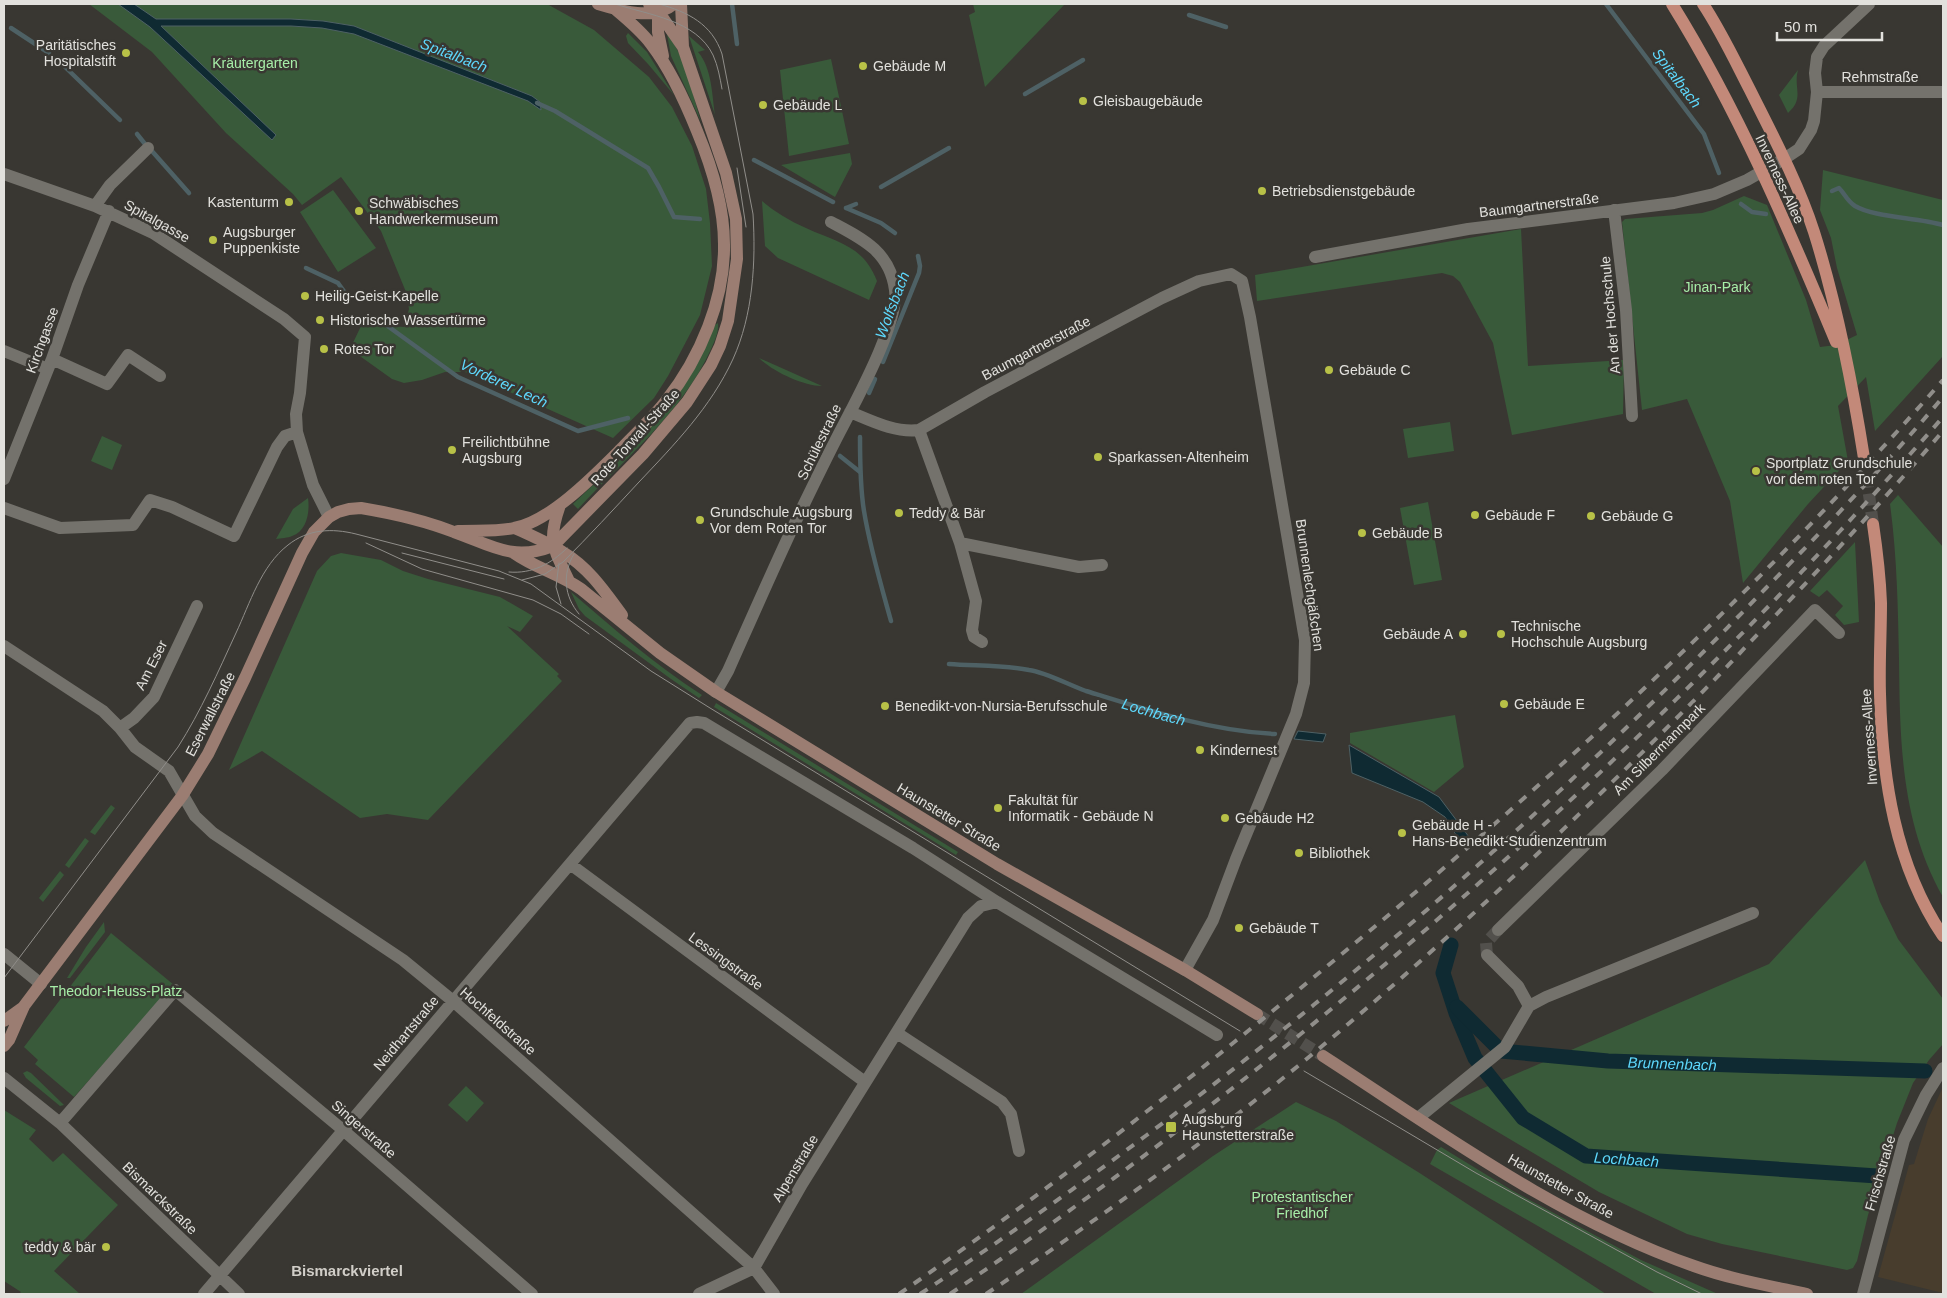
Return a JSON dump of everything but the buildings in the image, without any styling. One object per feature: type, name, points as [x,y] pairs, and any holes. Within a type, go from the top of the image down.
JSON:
[{"type":"main road","points":[[598,4],[616,10],[648,14],[655,6]]},
{"type":"main road","points":[[655,6],[667,9],[674,4]]},
{"type":"main road","points":[[681,4],[683,46]]},
{"type":"main road","name":"Inverness-Allee","points":[[1672,4],[1690,32],[1762,172],[1848,372]]},
{"type":"main road","name":"Inverness-Allee","points":[[1702,4],[1730,51],[1784,159],[1814,231],[1832,295],[1864,458]]},
{"type":"main road","points":[[655,6],[683,46]]},
{"type":"main road","points":[[655,6],[658,32],[666,66]]},
{"type":"main road","points":[[616,10],[651,43],[666,66]]},
{"type":"main road","name":"Rote-Torwall-Straße","points":[[329,517],[349,508],[362,508],[454,532],[478,542],[514,553],[537,551],[553,546],[643,454],[688,402],[712,365],[725,334],[737,259],[736,219],[726,173],[683,46]]},
{"type":"main road","name":"Rote-Torwall-Straße","points":[[454,532],[516,528],[535,520],[570,498],[666,400],[695,356],[712,316],[720,285],[724,243],[719,198],[707,155],[681,94],[666,66]]},
{"type":"main road","points":[[553,546],[552,532],[560,505]]},
{"type":"main road","name":"Eserwallstraße","points":[[41,984],[182,796],[208,754],[302,553],[314,532],[329,517]]},
{"type":"main road","name":"Inverness-Allee","points":[[1873,524],[1881,603],[1880,693],[1885,773],[1894,823],[1900,844],[1922,899],[1943,936]]},
{"type":"main road","name":"Rote-Torwall-Straße","points":[[516,528],[553,546]]},
{"type":"main road","name":"Haunstetter Straße","points":[[553,546],[569,580]]},
{"type":"main road","name":"Haunstetter Straße","points":[[553,546],[578,563],[595,579],[634,631]]},
{"type":"main road","name":"Haunstetter Straße","points":[[514,553],[528,562],[569,580],[679,667],[716,692],[997,864],[1185,970],[1257,1014]]},
{"type":"main road","points":[[4,1046],[9,1040],[24,1006],[41,984]]},
{"type":"main road","points":[[4,1021],[24,1006]]},
{"type":"main road","name":"Haunstetter Straße","points":[[1323,1056],[1468,1151],[1559,1204],[1651,1250],[1710,1272],[1807,1294]]},
{"type":"street","name":"Baumgartnerstraße","points":[[1315,257],[1468,229],[1674,203],[1700,198],[1743,182],[1784,159],[1799,148],[1812,130],[1817,92],[1814,73],[1820,51],[1869,4]]},
{"type":"street","name":"Rehmstraße","points":[[1817,92],[1943,92]]},
{"type":"street","points":[[95,206],[110,185],[148,148]]},
{"type":"street","name":"Spitalgasse","points":[[4,174],[95,206],[153,233],[284,319],[305,337],[296,414],[297,432]]},
{"type":"street","name":"An der Hochschule","points":[[1614,210],[1626,310],[1632,416]]},
{"type":"street","name":"Kirchgasse","points":[[4,479],[50,364],[78,285],[109,212]]},
{"type":"street","name":"Schülestraße","points":[[716,692],[728,671],[792,530],[850,412],[885,336],[894,307],[895,290],[889,271],[878,251],[865,241],[831,222]]},
{"type":"street","name":"Baumgartnerstraße","points":[[919,430],[985,392],[1162,298],[1200,281],[1231,274],[1237,276]]},
{"type":"street","name":"Brunnenlechgäßchen","points":[[1185,970],[1213,920],[1296,714],[1304,683],[1305,640],[1250,317],[1242,281],[1237,276]]},
{"type":"street","points":[[4,351],[50,364],[107,384],[128,355],[160,376]]},
{"type":"street","points":[[850,412],[888,427],[909,431],[919,430],[960,543],[976,601],[972,630],[974,637],[982,642]]},
{"type":"street","points":[[4,508],[60,528],[133,525],[150,500],[172,507],[234,536],[278,447],[285,436],[297,432],[313,485],[329,517]]},
{"type":"street","points":[[960,543],[1079,567],[1102,565]]},
{"type":"street","name":"Am Eser","points":[[120,728],[134,718],[154,696],[197,606]]},
{"type":"street","name":"Am Silbermannpark","points":[[1498,930],[1662,770],[1816,610],[1839,633]]},
{"type":"street","name":"Hochfeldstraße","points":[[4,646],[103,711],[136,747],[169,771],[195,816],[213,832],[403,960],[453,1001],[754,1268],[774,1294]]},
{"type":"street","name":"Neidhartstraße","points":[[204,1294],[690,723],[704,723],[912,848],[996,902]]},
{"type":"street","name":"Lessingstraße","points":[[570,864],[865,1082]]},
{"type":"street","points":[[996,902],[1217,1035]]},
{"type":"street","name":"Alpenstraße","points":[[754,1268],[802,1184],[968,918],[981,906],[996,902]]},
{"type":"street","points":[[1418,1118],[1505,1047],[1529,1006],[1562,990],[1753,914]]},
{"type":"street","points":[[4,954],[41,984]]},
{"type":"street","points":[[1487,954],[1518,986],[1529,1006]]},
{"type":"street","name":"Singerstraße","points":[[60,1123],[175,990],[343,1130],[532,1294]]},
{"type":"street","points":[[897,1033],[1002,1102],[1012,1114],[1019,1151]]},
{"type":"street","name":"Frischstraße","points":[[1863,1294],[1904,1140],[1926,1095],[1943,1068]]},
{"type":"street","points":[[4,1078],[60,1123]]},
{"type":"street","name":"Bismarckstraße","points":[[60,1123],[239,1294]]},
{"type":"street","points":[[699,1294],[754,1268]]},
{"type":"shaded area","points":[[1943,1087],[1943,1293],[1878,1277],[1909,1165],[1914,1164],[1928,1119]]},
{"type":"green space","name":"Kräutergarten","points":[[89,4],[547,4],[594,30],[649,77],[672,107],[692,146],[706,189],[712,266],[700,315],[668,376],[654,398],[613,438],[465,372],[445,372],[422,380],[404,383],[392,379],[350,349],[362,324],[404,327],[409,309],[406,292],[381,231],[341,177],[302,205],[293,194],[226,133],[152,52]]},
{"type":"green space","points":[[973,4],[1065,4],[985,87],[969,15],[975,12]]},
{"type":"green space","points":[[628,33],[647,52],[674,95],[628,43],[626,36]]},
{"type":"green space","points":[[667,34],[674,43],[684,64],[701,122],[671,56]]},
{"type":"green space","points":[[689,36],[705,50],[698,52],[703,58],[709,74],[715,115]]},
{"type":"green space","points":[[831,59],[849,144],[789,156],[780,70]]},
{"type":"green space","points":[[1798,70],[1797,98],[1793,108],[1788,113],[1779,95]]},
{"type":"green space","points":[[850,153],[852,164],[835,197],[781,165]]},
{"type":"green space","name":"Jinan-Park","points":[[1823,170],[1943,200],[1943,356],[1875,431],[1866,377],[1838,406],[1848,461],[1808,504],[1743,583],[1730,501],[1687,399],[1642,410],[1622,222],[1625,219],[1702,213],[1744,196],[1767,205],[1806,300],[1820,347],[1836,345],[1857,335],[1837,268],[1831,238],[1820,210]]},
{"type":"green space","points":[[333,190],[376,248],[338,272],[300,212]]},
{"type":"green space","points":[[762,201],[788,219],[857,252],[871,269],[877,281],[869,300],[778,258],[765,246]]},
{"type":"green space","points":[[1521,229],[1528,366],[1624,360],[1623,414],[1512,435],[1493,343],[1460,282],[1453,276],[1442,273],[1257,301],[1255,275]]},
{"type":"green space","points":[[718,323],[717,333],[712,346],[685,394],[651,434],[578,509],[573,504],[635,443],[672,400],[689,377],[715,325]]},
{"type":"green space","points":[[759,358],[822,386],[788,377]]},
{"type":"green space","points":[[1450,422],[1454,451],[1408,458],[1403,429]]},
{"type":"green space","points":[[102,436],[122,445],[112,470],[91,461]]},
{"type":"green space","points":[[1898,495],[1943,547],[1943,897],[1929,869],[1919,840],[1911,811],[1902,752],[1896,562],[1890,504]]},
{"type":"green space","points":[[308,498],[308,515],[301,530],[290,537],[276,539],[293,509]]},
{"type":"green space","points":[[1428,502],[1442,580],[1414,585],[1400,508]]},
{"type":"green space","points":[[1855,542],[1859,622],[1844,625],[1835,615],[1843,606],[1827,590],[1819,597],[1810,591]]},
{"type":"green space","points":[[341,553],[381,560],[403,571],[428,579],[500,597],[533,616],[520,632],[507,626],[559,674],[557,676],[562,681],[428,820],[387,814],[360,818],[262,751],[229,770],[317,571],[331,556]]},
{"type":"green space","points":[[571,592],[651,659],[702,695],[699,698],[585,616],[579,609]]},
{"type":"green space","points":[[716,703],[958,852],[956,855],[714,707]]},
{"type":"green space","points":[[1455,715],[1464,767],[1434,792],[1350,743],[1350,733]]},
{"type":"green space","points":[[111,805],[115,808],[95,835],[90,832]]},
{"type":"green space","points":[[85,838],[89,841],[69,868],[65,865]]},
{"type":"green space","points":[[1865,860],[1880,902],[1898,939],[1943,999],[1943,1044],[1913,1083],[1897,1123],[1868,1215],[1857,1261],[1853,1268],[1847,1270],[1722,1244],[1687,1234],[1599,1192],[1449,1103],[1769,964]]},
{"type":"green space","points":[[60,871],[64,875],[43,902],[39,898]]},
{"type":"green space","points":[[104,922],[105,932],[70,978],[67,978],[86,947]]},
{"type":"green space","name":"Theodor-Heuss-Platz","points":[[111,933],[174,985],[74,1097],[35,1064],[38,1060],[24,1047]]},
{"type":"green space","points":[[27,1071],[64,1105],[60,1106],[26,1078],[23,1073]]},
{"type":"green space","points":[[466,1086],[484,1103],[467,1122],[448,1105]]},
{"type":"green space","name":"Protestantischer Friedhof","points":[[1296,1102],[1336,1121],[1606,1294],[1021,1294],[1213,1156]]},
{"type":"green space","points":[[4,1110],[36,1130],[29,1139],[53,1162],[63,1153],[118,1205],[54,1271],[80,1294],[19,1294],[21,1292],[4,1281]]},
{"type":"green space","points":[[1441,1147],[1513,1191],[1641,1260],[1718,1294],[1656,1294],[1430,1164],[1437,1150]]},
{"type":"water","points":[[118,4],[134,4],[156,19],[291,19],[323,21],[354,26],[532,96],[540,102],[541,110],[528,101],[354,34],[322,28],[291,26],[161,26],[276,135],[272,140],[150,27]]},
{"type":"water","points":[[1298,731],[1326,734],[1323,742],[1294,739]]},
{"type":"water","points":[[1349,745],[1439,797],[1469,837],[1461,843],[1445,817],[1423,802],[1352,773]]},
{"type":"waterway","name":"Wolfsbach","points":[[732,4],[737,44]]},
{"type":"waterway","name":"Spitalbach","points":[[1606,4],[1704,134],[1719,173]]},
{"type":"waterway","name":"Spitalbach","points":[[1189,15],[1226,27]]},
{"type":"waterway","name":"Vorderer Lech","points":[[11,28],[49,53]]},
{"type":"waterway","name":"Spitalbach","points":[[1025,94],[1083,60]]},
{"type":"waterway","name":"Vorderer Lech","points":[[63,65],[120,120]]},
{"type":"waterway","name":"Spitalbach","points":[[537,103],[555,111],[648,168],[674,217],[700,219]]},
{"type":"waterway","name":"Vorderer Lech","points":[[137,134],[145,144]]},
{"type":"waterway","name":"Spitalbach","points":[[881,187],[949,148]]},
{"type":"waterway","name":"Vorderer Lech","points":[[151,150],[189,193]]},
{"type":"waterway","name":"Wolfsbach","points":[[754,160],[833,202]]},
{"type":"waterway","name":"Spitalbach","points":[[1832,191],[1839,188],[1852,204],[1864,210],[1943,225]]},
{"type":"waterway","name":"Spitalbach","points":[[846,208],[856,204]]},
{"type":"waterway","name":"Spitalbach","points":[[1741,204],[1752,212],[1766,214]]},
{"type":"waterway","name":"Wolfsbach","points":[[846,208],[881,223],[895,233]]},
{"type":"waterway","name":"Wolfsbach","points":[[883,362],[919,273],[918,256]]},
{"type":"waterway","name":"Vorderer Lech","points":[[306,268],[338,283],[348,297]]},
{"type":"waterway","name":"Vorderer Lech","points":[[382,322],[458,377],[578,431],[628,418]]},
{"type":"waterway","name":"Wolfsbach","points":[[869,393],[875,379]]},
{"type":"waterway","name":"Lochbach","points":[[860,437],[861,484],[864,511],[891,621]]},
{"type":"waterway","name":"Vorderer Lech","points":[[840,456],[860,472]]},
{"type":"waterway","name":"Lochbach","points":[[949,664],[1009,667],[1035,671],[1086,691],[1179,718],[1227,729],[1275,734]]},
{"type":"waterway","name":"Lochbach","points":[[1451,945],[1443,973],[1456,1013],[1475,1058],[1523,1118],[1586,1156],[1877,1176]]},
{"type":"waterway","name":"Brunnenbach","points":[[1457,1007],[1501,1051],[1608,1061],[1925,1071]]},
{"type":"tunnel","points":[[1864,458],[1873,524]]},
{"type":"tunnel","points":[[1487,955],[1486,943],[1498,930]]},
{"type":"tunnel","points":[[1257,1014],[1323,1056]]},
{"type":"tram line","points":[[615,4],[670,20],[695,34],[705,43],[713,55],[718,68],[722,89]]},
{"type":"tram line","points":[[522,580],[545,574],[563,562],[691,425],[724,377],[740,342],[745,325],[752,288],[753,214],[722,54],[712,35],[698,21],[680,11],[659,4]]},
{"type":"tram line","points":[[737,168],[746,227]]},
{"type":"tram line","points":[[4,978],[178,747],[202,705],[257,586],[270,563],[288,545],[304,536],[321,531],[338,531],[499,571],[531,584],[651,671],[1240,1031]]},
{"type":"tram line","points":[[366,543],[422,569],[533,600],[561,614],[589,634]]},
{"type":"tram line","points":[[509,572],[533,570],[541,567],[567,548]]},
{"type":"tram line","points":[[402,553],[504,579]]},
{"type":"tram line","points":[[574,554],[568,569],[566,585],[570,600],[579,614]]},
{"type":"tram line","points":[[559,563],[556,587],[561,604]]},
{"type":"tram line","points":[[1304,1071],[1476,1173],[1657,1272],[1702,1294]]},
{"type":"railway","points":[[899,1294],[1010,1215],[1172,1092],[1331,963],[1492,826],[1571,756],[1725,611],[1800,536],[1943,380]]},
{"type":"railway","points":[[920,1294],[1034,1217],[1146,1136],[1255,1052],[1362,965],[1467,875],[1569,782],[1669,686],[1834,518],[1943,397]]},
{"type":"railway","points":[[950,1294],[1086,1198],[1219,1099],[1348,995],[1475,887],[1597,775],[1716,660],[1832,540],[1943,417]]},
{"type":"railway","points":[[986,1294],[1077,1232],[1211,1135],[1298,1066],[1438,946],[1581,813],[1719,675],[1861,524],[1943,431]]},
{"type":"place","name":"Paritätisches Hospitalstift","points":[[126,53]]},
{"type":"place","name":"Gebäude M","points":[[863,66]]},
{"type":"place","name":"Gleisbaugebäude","points":[[1083,101]]},
{"type":"place","name":"Gebäude L","points":[[763,105]]},
{"type":"place","name":"Betriebsdienstgebäude","points":[[1262,191]]},
{"type":"place","name":"Kastenturm","points":[[289,202]]},
{"type":"place","name":"Schwäbisches Handwerkermuseum","points":[[359,211]]},
{"type":"place","name":"Augsburger Puppenkiste","points":[[213,240]]},
{"type":"place","name":"Heilig-Geist-Kapelle","points":[[305,296]]},
{"type":"place","name":"Historische Wassertürme","points":[[320,320]]},
{"type":"place","name":"Rotes Tor","points":[[324,349]]},
{"type":"place","name":"Gebäude C","points":[[1329,370]]},
{"type":"place","name":"Freilichtbühne Augsburg","points":[[452,450]]},
{"type":"place","name":"Sparkassen-Altenheim","points":[[1098,457]]},
{"type":"place","name":"Sportplatz Grundschule vor dem roten Tor","points":[[1756,471]]},
{"type":"place","name":"Teddy & Bär","points":[[899,513]]},
{"type":"place","name":"Gebäude F","points":[[1475,515]]},
{"type":"place","name":"Gebäude G","points":[[1591,516]]},
{"type":"place","name":"Grundschule Augsburg Vor dem Roten Tor","points":[[700,520]]},
{"type":"place","name":"Gebäude B","points":[[1362,533]]},
{"type":"place","name":"Gebäude A","points":[[1463,634]]},
{"type":"place","name":"Technische Hochschule Augsburg","points":[[1501,634]]},
{"type":"place","name":"Gebäude E","points":[[1504,704]]},
{"type":"place","name":"Benedikt-von-Nursia-Berufsschule","points":[[885,706]]},
{"type":"place","name":"Kindernest","points":[[1200,750]]},
{"type":"place","name":"Fakultät für Informatik - Gebäude N","points":[[998,808]]},
{"type":"place","name":"Gebäude H2","points":[[1225,818]]},
{"type":"place","name":"Gebäude H - Hans-Benedikt-Studienzentrum","points":[[1402,833]]},
{"type":"place","name":"Bibliothek","points":[[1299,853]]},
{"type":"place","name":"Gebäude T","points":[[1239,928]]},
{"type":"place","name":"Augsburg Haunstetterstraße","points":[[1171,1127]]},
{"type":"place","name":"teddy & bär","points":[[106,1247]]},
{"type":"district","name":"Bismarckviertel","points":[[347,1270]]}]
